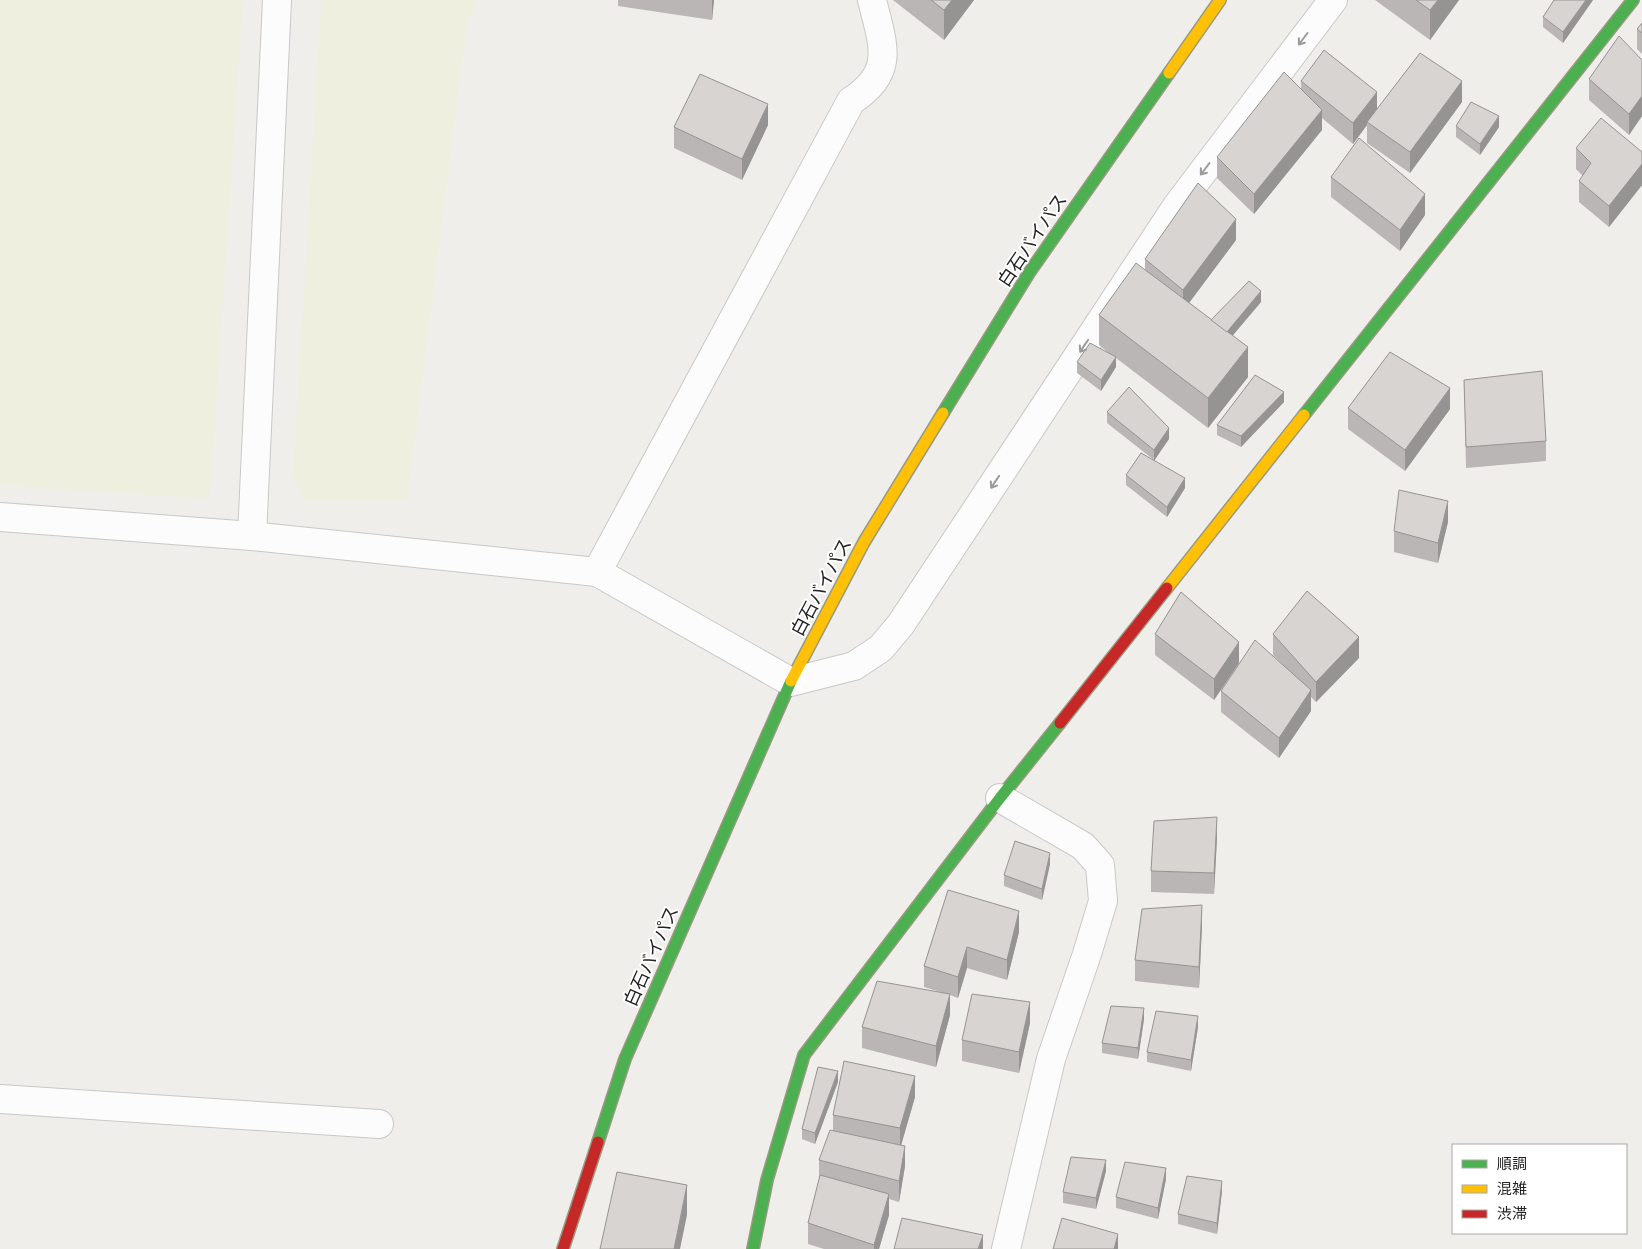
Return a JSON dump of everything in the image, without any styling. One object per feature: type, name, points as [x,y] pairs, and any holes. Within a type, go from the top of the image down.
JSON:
[{"type":"main road","name":"白石バイパス","points":[[562,1249],[625,1059],[791,682],[864,542],[1029,273],[1220,0]]},
{"type":"main road","points":[[753,1249],[767,1180],[804,1054],[1000,798],[1633,0]]},
{"type":"street","points":[[252,536],[277,0]]},
{"type":"street","points":[[597,572],[851,101],[865,92],[875,80],[882,65],[883,43],[872,0]]},
{"type":"street","points":[[0,518],[252,536],[597,572],[791,682],[854,666],[881,648],[901,624],[1177,206],[1333,0]]},
{"type":"street","points":[[1000,798],[1083,846],[1100,865],[1103,901],[1051,1059],[1006,1249]]},
{"type":"street","points":[[0,1099],[379,1124]]},
{"type":"green space","points":[[0,0],[243,0],[210,499],[0,485]]},
{"type":"green space","points":[[321,0],[476,0],[466,31],[407,500],[304,502],[293,475]]},
{"type":"building","points":[[931,0],[952,0],[944,10]]},
{"type":"building","points":[[1416,0],[1438,0],[1430,10]]},
{"type":"building","points":[[1554,0],[1586,0],[1563,32],[1543,17]]},
{"type":"building","points":[[1642,23],[1642,33],[1637,29]]},
{"type":"building","points":[[1619,36],[1642,60],[1642,96],[1629,114],[1589,79]]},
{"type":"building","points":[[1324,50],[1377,92],[1353,123],[1301,81]]},
{"type":"building","points":[[1420,53],[1462,81],[1410,152],[1367,122]]},
{"type":"building","points":[[1284,72],[1322,110],[1254,194],[1217,157]]},
{"type":"building","points":[[700,74],[768,104],[742,159],[674,127]]},
{"type":"building","points":[[1471,102],[1499,116],[1480,144],[1456,126]]},
{"type":"building","points":[[1601,118],[1642,152],[1642,164],[1609,206],[1579,181],[1591,163],[1576,148]]},
{"type":"building","points":[[1359,138],[1425,194],[1400,230],[1331,177]]},
{"type":"building","points":[[1198,183],[1236,219],[1183,290],[1145,259]]},
{"type":"building","points":[[1136,263],[1248,347],[1208,398],[1099,315]]},
{"type":"building","points":[[1249,281],[1261,291],[1227,332],[1211,320]]},
{"type":"building","points":[[1090,343],[1116,357],[1101,380],[1077,362]]},
{"type":"building","points":[[1390,352],[1450,388],[1405,450],[1348,408]]},
{"type":"building","points":[[1542,371],[1546,441],[1466,447],[1464,380]]},
{"type":"building","points":[[1255,375],[1284,392],[1241,436],[1217,425]]},
{"type":"building","points":[[1129,387],[1169,428],[1154,450],[1107,412]]},
{"type":"building","points":[[1141,453],[1185,478],[1167,507],[1126,475]]},
{"type":"building","points":[[1399,490],[1448,501],[1438,543],[1394,531]]},
{"type":"building","points":[[1307,591],[1359,637],[1316,682],[1273,634]]},
{"type":"building","points":[[1181,592],[1239,642],[1214,679],[1155,634]]},
{"type":"building","points":[[1255,640],[1311,690],[1279,738],[1221,691]]},
{"type":"building","points":[[1217,817],[1214,873],[1151,871],[1154,821]]},
{"type":"building","points":[[1015,841],[1050,853],[1042,889],[1004,875]]},
{"type":"building","points":[[948,890],[1019,911],[1007,960],[967,947],[958,977],[924,966]]},
{"type":"building","points":[[1202,905],[1199,967],[1135,960],[1142,909]]},
{"type":"building","points":[[877,981],[950,994],[936,1046],[862,1027]]},
{"type":"building","points":[[972,994],[1030,1002],[1019,1052],[962,1040]]},
{"type":"building","points":[[1111,1006],[1144,1008],[1138,1048],[1102,1043]]},
{"type":"building","points":[[1156,1011],[1198,1016],[1191,1060],[1147,1052]]},
{"type":"building","points":[[844,1061],[915,1076],[900,1128],[833,1115]]},
{"type":"building","points":[[818,1067],[838,1071],[815,1133],[802,1129]]},
{"type":"building","points":[[830,1130],[905,1146],[899,1181],[819,1160]]},
{"type":"building","points":[[1071,1157],[1106,1160],[1096,1198],[1063,1192]]},
{"type":"building","points":[[1125,1162],[1166,1168],[1158,1208],[1116,1197]]},
{"type":"building","points":[[617,1172],[687,1185],[674,1249],[600,1249]]},
{"type":"building","points":[[820,1175],[889,1194],[874,1245],[808,1223]]},
{"type":"building","points":[[1187,1176],[1222,1181],[1217,1223],[1178,1214]]},
{"type":"building","points":[[902,1218],[983,1235],[978,1249],[894,1249]]},
{"type":"building","points":[[1062,1218],[1118,1234],[1114,1249],[1053,1249]]},
{"type":"traffic: fast","points":[[1304,415],[1633,0]]},
{"type":"traffic: fast","points":[[943,413],[1029,273],[1169,73]]},
{"type":"traffic: fast","points":[[598,1142],[625,1059],[791,681]]},
{"type":"traffic: fast","points":[[753,1249],[767,1180],[804,1055],[1000,798],[1060,723]]},
{"type":"traffic: slow","points":[[1169,73],[1220,0]]},
{"type":"traffic: slow","points":[[791,681],[864,542],[943,413]]},
{"type":"traffic: slow","points":[[1167,588],[1304,415]]},
{"type":"traffic: jam","points":[[1060,723],[1167,588]]},
{"type":"traffic: jam","points":[[563,1249],[598,1142]]}]
